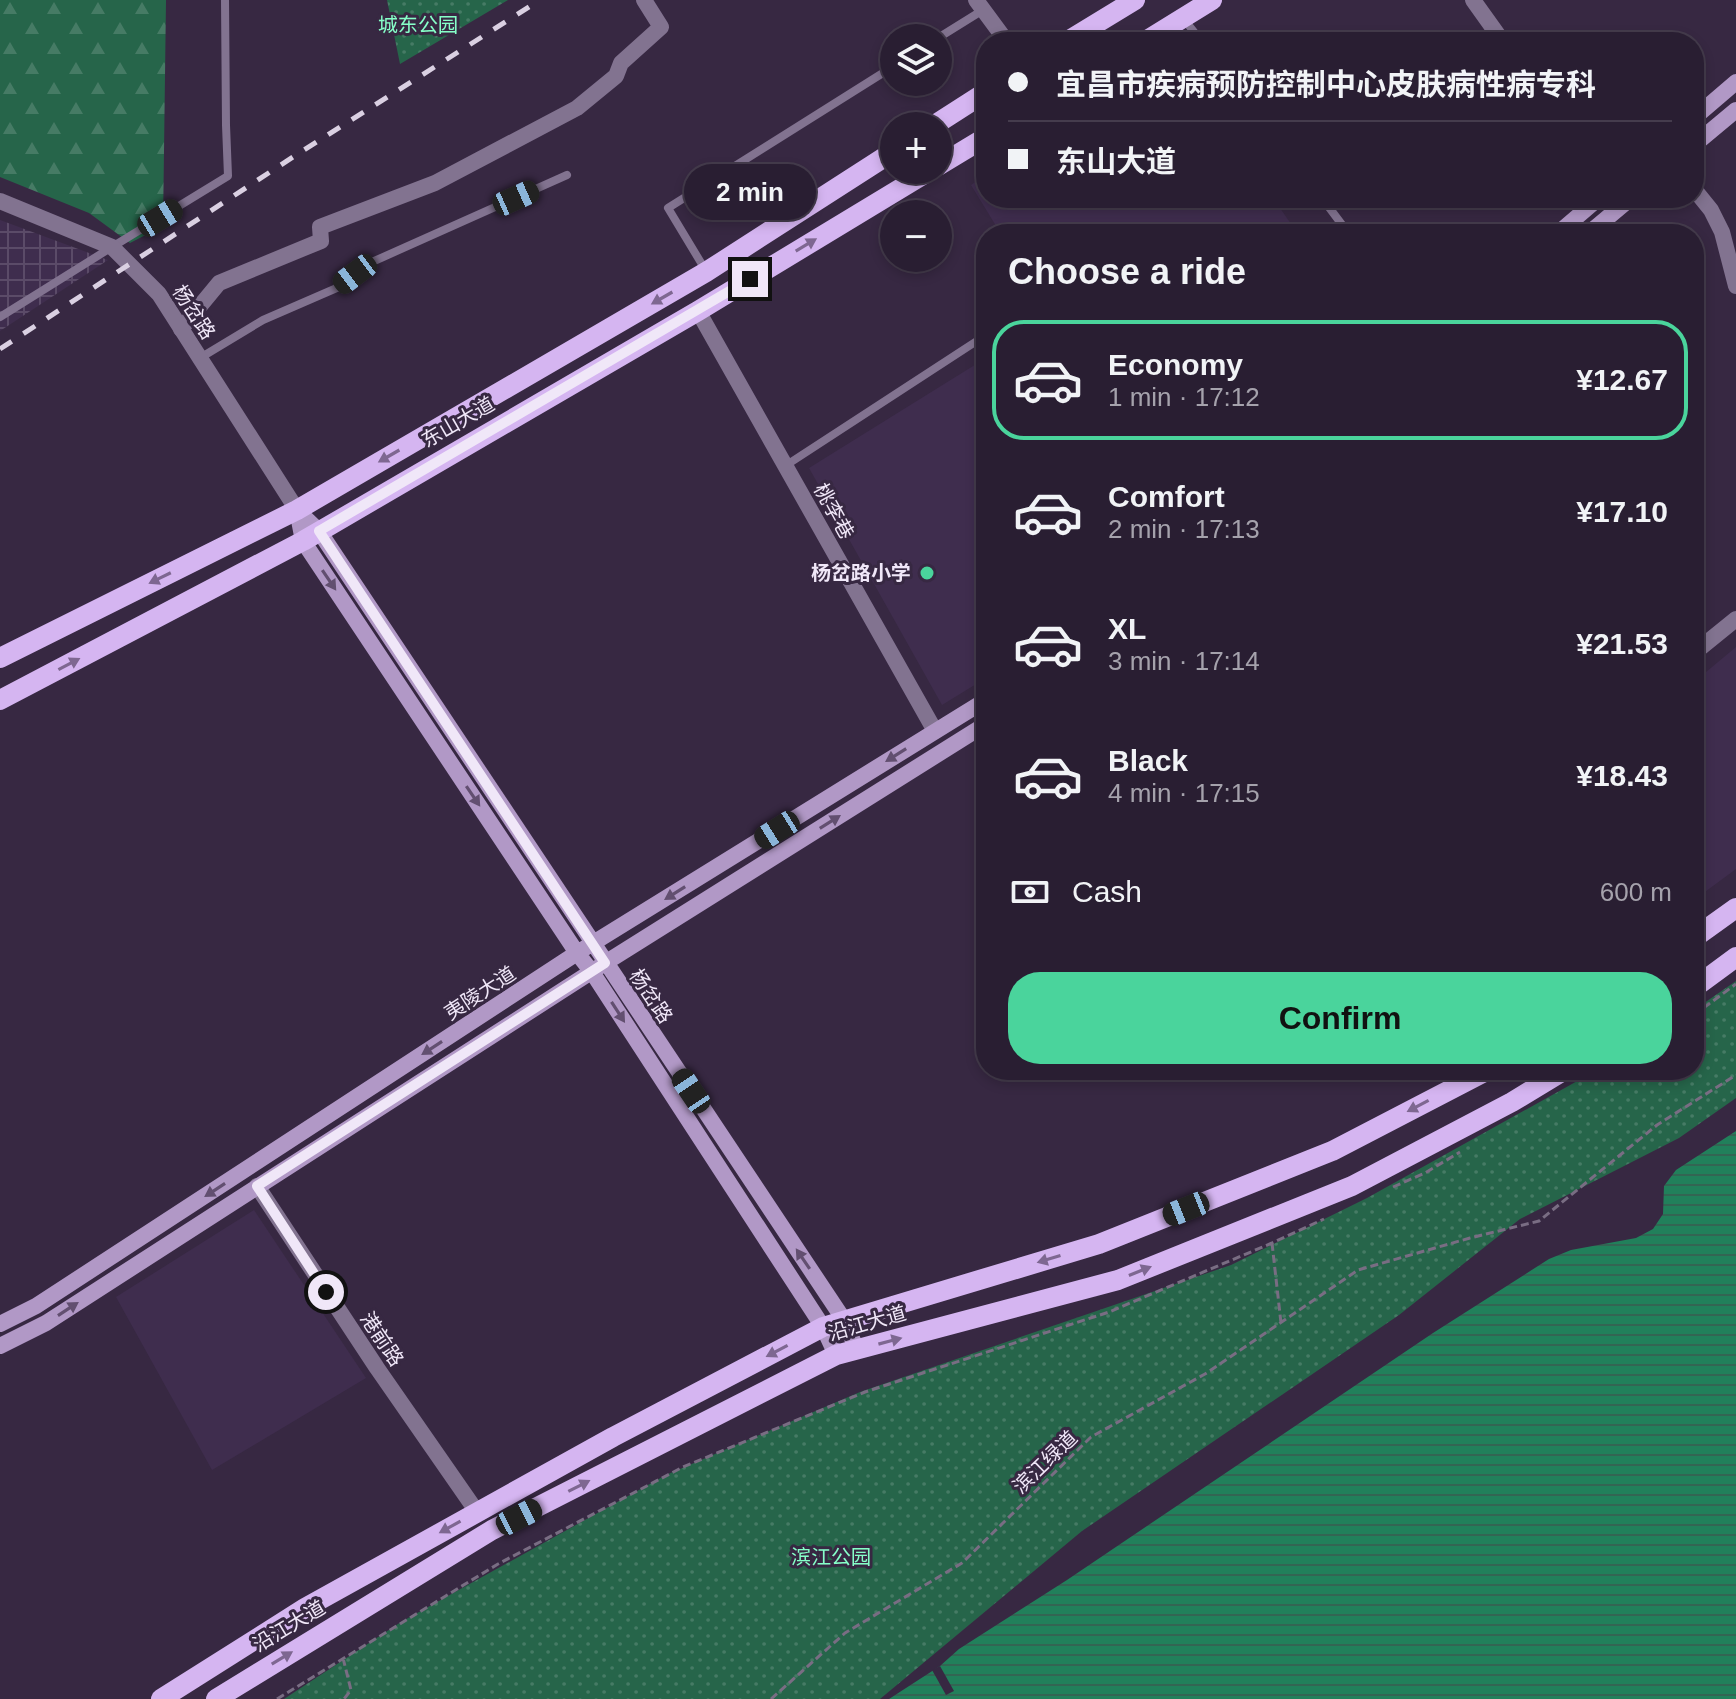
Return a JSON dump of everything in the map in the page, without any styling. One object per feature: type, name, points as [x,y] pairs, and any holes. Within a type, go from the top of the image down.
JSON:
[{"type":"main road","points":[[1082,32],[1135,0]]},
{"type":"main road","points":[[1160,32],[1212,0]]},
{"type":"main road","points":[[1704,109],[1736,82]]},
{"type":"main road","points":[[952,114],[976,98]]},
{"type":"main road","points":[[1704,137],[1736,110]]},
{"type":"main road","points":[[952,158],[976,143]]},
{"type":"main road","name":"东山大道","points":[[0,658],[297,510],[706,272],[880,160]]},
{"type":"main road","name":"东山大道","points":[[0,700],[311,536],[698,311],[908,184]]},
{"type":"main road","points":[[1569,224],[1587,208]]},
{"type":"main road","points":[[1600,224],[1619,208]]},
{"type":"main road","name":"杨岔路","points":[[297,510],[577,953],[598,967],[844,1320],[857,1350]]},
{"type":"main road","name":"杨岔路","points":[[311,536],[593,945],[598,967],[823,1327],[836,1355]]},
{"type":"main road","name":"夷陵大道","points":[[0,1324],[36,1306],[577,953],[976,706]]},
{"type":"main road","points":[[0,1346],[46,1323],[598,967],[976,730]]},
{"type":"main road","points":[[1704,931],[1736,908]]},
{"type":"main road","points":[[1704,981],[1736,957]]},
{"type":"main road","name":"沿江大道","points":[[161,1699],[305,1608],[613,1437],[823,1327],[1099,1244],[1332,1151],[1469,1080]]},
{"type":"main road","name":"沿江大道","points":[[216,1699],[492,1530],[836,1355],[1118,1280],[1352,1186],[1512,1102],[1564,1080]]},
{"type":"street","points":[[181,329],[219,283],[321,241],[320,227],[435,183],[577,108],[616,76],[621,63],[661,27],[644,0]]},
{"type":"street","points":[[1473,0],[1496,32]]},
{"type":"street","points":[[979,5],[999,32]]},
{"type":"street","name":"杨岔路","points":[[0,201],[112,247],[159,294],[297,510]]},
{"type":"street","points":[[1704,201],[1722,232],[1736,286]]},
{"type":"street","name":"桃李巷","points":[[698,311],[935,731]]},
{"type":"street","points":[[1704,645],[1736,619]]},
{"type":"street","name":"港前路","points":[[257,1186],[477,1512]]},
{"type":"lane","points":[[0,317],[228,176],[225,0]]},
{"type":"lane","points":[[952,27],[979,5]]},
{"type":"lane","points":[[1183,18],[1194,32]]},
{"type":"lane","points":[[706,272],[668,208],[880,75]]},
{"type":"lane","points":[[200,358],[263,320],[339,287],[372,262],[567,175]]},
{"type":"lane","points":[[785,466],[976,342]]},
{"type":"path","points":[[1704,1008],[1736,984]]},
{"type":"path","name":"滨江绿道","points":[[771,1699],[845,1633],[962,1563],[1091,1437],[1205,1374],[1358,1270],[1539,1221],[1657,1125],[1736,1075]]},
{"type":"path","points":[[1383,1192],[1425,1173],[1465,1149]]},
{"type":"path","points":[[277,1699],[498,1564],[683,1467],[865,1392],[1109,1312],[1327,1218]]},
{"type":"path","points":[[1272,1243],[1281,1323]]},
{"type":"path","points":[[343,1658],[351,1690],[344,1699]]},
{"type":"shaded area","points":[[985,208],[1280,208],[1291,224],[995,224]]},
{"type":"shaded area","points":[[0,220],[108,260],[0,331]]},
{"type":"shaded area","name":"杨岔路小学","points":[[976,364],[976,684],[942,705],[809,468]]},
{"type":"shaded area","points":[[1736,647],[1736,869],[1704,893],[1704,674]]},
{"type":"shaded area","points":[[1736,1131],[1736,1699],[889,1699],[940,1666],[959,1649],[1067,1580],[1433,1333],[1549,1259],[1571,1250],[1636,1238],[1653,1229],[1663,1214],[1664,1186],[1676,1170]]},
{"type":"shaded area","points":[[254,1210],[366,1378],[212,1470],[116,1297]]},
{"type":"green space","points":[[0,0],[166,0],[163,226],[130,243],[89,213],[0,177]]},
{"type":"green space","name":"城东公园","points":[[387,0],[508,0],[400,64]]},
{"type":"green space","name":"滨江公园","points":[[1736,981],[1736,1098],[1679,1138],[1520,1219],[1399,1315],[1082,1531],[880,1699],[284,1699],[401,1622],[666,1475],[860,1392],[1231,1265],[1367,1198],[1579,1080],[1704,1080],[1704,1003]]},
{"type":"pier","points":[[940,1666],[954,1691],[946,1695],[932,1670]]},
{"type":"railway","points":[[0,349],[540,0]]},
{"type":"place","name":"杨岔路小学","points":[[927,573]]},
{"type":"route","points":[[326,1292],[257,1186],[605,963],[319,531],[750,279]]}]
